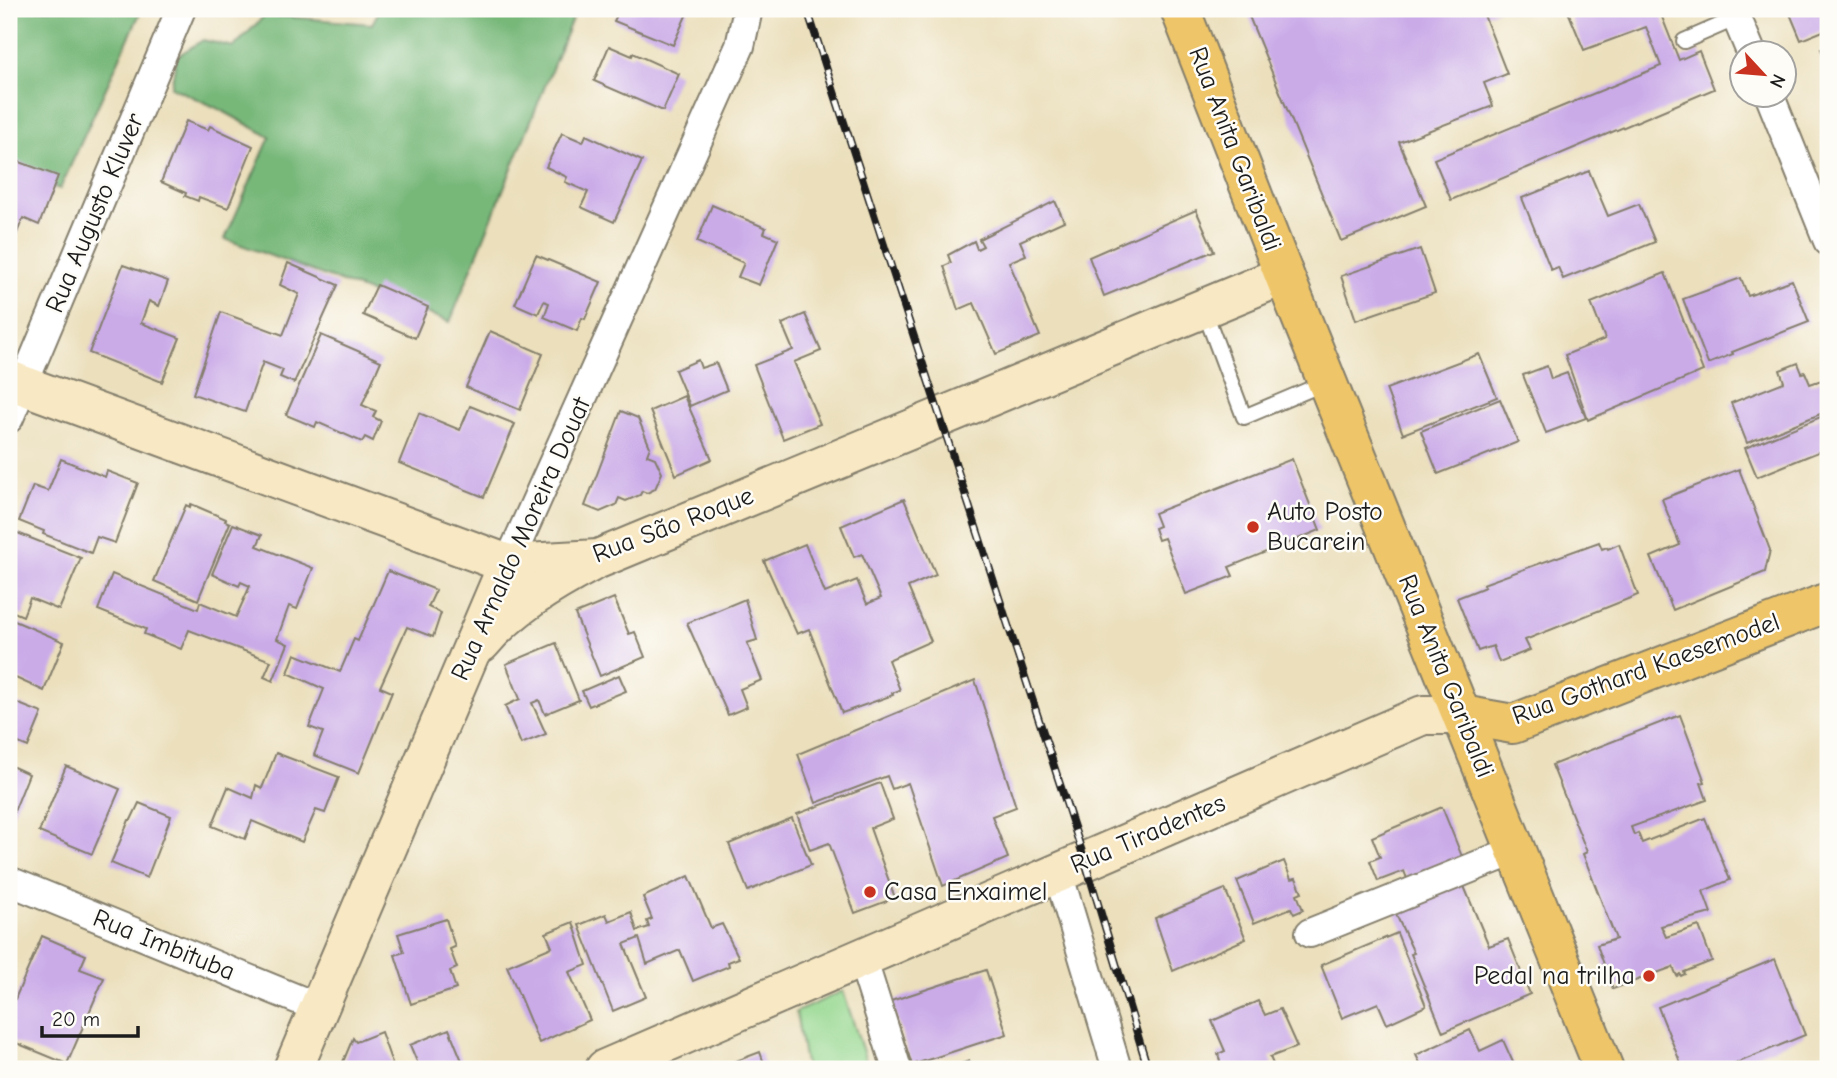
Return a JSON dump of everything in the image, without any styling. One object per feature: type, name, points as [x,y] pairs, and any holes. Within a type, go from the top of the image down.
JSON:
[{"type":"main road","name":"Rua Anita Garibaldi","points":[[1180,9],[1284,275],[1604,1069]]},
{"type":"main road","name":"Rua Gothard Kaesemodel","points":[[1462,715],[1513,724],[1828,602]]},
{"type":"street","name":"Rua Augusto Kluver","points":[[13,395],[181,9]]},
{"type":"street","name":"Rua Arnaldo Moreira Douat","points":[[293,1069],[508,564],[740,46],[748,9]]},
{"type":"street","points":[[1735,13],[1745,38]]},
{"type":"street","points":[[1775,108],[1828,241]]},
{"type":"street","name":"Rua São Roque","points":[[13,395],[508,564],[598,559],[1284,275]]},
{"type":"street","points":[[468,657],[488,634],[517,609],[566,576],[598,559]]},
{"type":"street","name":"Rua Tiradentes","points":[[605,1069],[1423,715],[1462,715]]},
{"type":"street","points":[[1310,933],[1516,850]]},
{"type":"street","points":[[1058,873],[1117,1069]]},
{"type":"street","name":"Rua Imbituba","points":[[9,881],[319,1009]]},
{"type":"street","points":[[862,958],[897,1069]]},
{"type":"lane","points":[[1684,41],[1735,13]]},
{"type":"lane","points":[[1203,309],[1244,417],[1327,382]]},
{"type":"green space","points":[[9,9],[142,9],[60,189],[9,172]]},
{"type":"green space","points":[[380,9],[576,9],[450,322],[225,239],[270,137],[171,87],[177,56],[203,40],[234,47],[265,15],[372,24]]},
{"type":"green space","points":[[843,991],[867,1064],[852,1069],[806,1069],[796,1012]]},
{"type":"building","points":[[620,9],[689,9],[673,45],[614,21]]},
{"type":"building","points":[[1246,9],[1499,9],[1484,15],[1507,74],[1484,83],[1493,106],[1399,142],[1426,206],[1341,241]]},
{"type":"building","points":[[1567,9],[1683,9],[1662,17],[1679,60],[1699,51],[1714,89],[1451,200],[1434,159],[1661,66],[1646,27],[1584,50]]},
{"type":"building","points":[[1788,9],[1828,9],[1828,29],[1801,40]]},
{"type":"building","points":[[609,46],[632,56],[633,53],[679,74],[663,111],[594,81]]},
{"type":"building","points":[[1828,46],[1828,67],[1821,49]]},
{"type":"building","points":[[186,121],[208,130],[210,126],[253,146],[228,208],[199,197],[198,201],[185,196],[186,193],[161,182]]},
{"type":"building","points":[[562,133],[583,142],[586,135],[642,161],[614,222],[581,207],[588,192],[565,182],[567,177],[546,167]]},
{"type":"building","points":[[9,158],[58,176],[39,225],[23,218],[9,253]]},
{"type":"building","points":[[1589,171],[1608,216],[1639,204],[1655,242],[1563,279],[1558,267],[1551,270],[1522,198]]},
{"type":"building","points":[[1055,201],[1064,221],[1020,241],[1026,255],[1009,262],[1040,336],[996,354],[974,303],[958,310],[944,266],[951,263],[948,255],[974,241],[977,249],[983,246],[979,239]]},
{"type":"building","points":[[712,205],[766,228],[764,233],[778,239],[759,285],[738,277],[744,263],[697,242]]},
{"type":"building","points":[[1196,210],[1214,251],[1104,296],[1089,257]]},
{"type":"building","points":[[1420,249],[1435,293],[1356,320],[1341,276]]},
{"type":"building","points":[[536,255],[601,282],[577,331],[544,317],[549,303],[544,301],[538,314],[515,304]]},
{"type":"building","points":[[288,263],[338,285],[294,383],[280,377],[283,370],[263,362],[245,412],[193,394],[221,312],[283,335],[299,294],[280,285]]},
{"type":"building","points":[[123,265],[168,281],[159,306],[149,301],[141,323],[180,338],[162,382],[89,353]]},
{"type":"building","points":[[1665,273],[1703,371],[1588,420],[1565,355],[1605,339],[1591,303]]},
{"type":"building","points":[[1741,278],[1748,296],[1792,280],[1809,322],[1708,364],[1683,299]]},
{"type":"building","points":[[377,285],[428,307],[415,338],[363,315]]},
{"type":"building","points":[[805,314],[821,351],[794,362],[820,424],[783,439],[754,365],[793,350],[782,324]]},
{"type":"building","points":[[490,331],[543,354],[520,410],[466,387]]},
{"type":"building","points":[[321,335],[381,361],[362,405],[376,411],[373,417],[381,421],[373,441],[365,437],[362,442],[317,422],[315,427],[286,415]]},
{"type":"building","points":[[1479,354],[1497,397],[1403,434],[1386,389]]},
{"type":"building","points":[[698,360],[701,368],[716,363],[727,390],[690,406],[675,370]]},
{"type":"building","points":[[1798,363],[1810,384],[1828,378],[1828,411],[1747,443],[1731,403],[1784,382],[1780,370]]},
{"type":"building","points":[[1547,366],[1551,379],[1567,373],[1586,418],[1546,433],[1523,375]]},
{"type":"building","points":[[684,396],[712,459],[676,475],[650,411]]},
{"type":"building","points":[[1500,399],[1518,442],[1438,474],[1421,431]]},
{"type":"building","points":[[470,406],[515,424],[484,497],[399,463],[419,413],[460,430]]},
{"type":"building","points":[[621,411],[638,418],[650,447],[647,455],[655,458],[662,473],[655,489],[647,493],[642,491],[640,495],[626,501],[619,498],[616,505],[600,512],[585,506]]},
{"type":"building","points":[[1828,414],[1828,448],[1757,477],[1745,448]]},
{"type":"building","points":[[61,459],[105,477],[107,471],[138,483],[115,543],[97,537],[91,553],[43,534],[44,531],[19,521],[33,486],[48,491]]},
{"type":"building","points":[[1292,459],[1320,530],[1229,567],[1233,576],[1186,594],[1164,538],[1158,540],[1154,528],[1159,526],[1154,513]]},
{"type":"building","points":[[1739,469],[1770,550],[1765,572],[1673,610],[1651,557],[1680,545],[1662,499]]},
{"type":"building","points":[[904,499],[936,575],[908,587],[931,641],[888,660],[900,690],[842,713],[809,629],[797,634],[764,561],[805,544],[825,593],[857,580],[867,604],[881,598],[862,554],[854,557],[841,526]]},
{"type":"building","points":[[191,504],[230,523],[198,600],[154,581],[186,505],[190,507]]},
{"type":"building","points":[[233,524],[262,535],[257,546],[313,568],[297,609],[289,606],[277,639],[288,644],[273,681],[264,677],[271,661],[189,630],[181,649],[144,634],[146,629],[98,610],[112,574],[198,609],[200,602],[236,617],[250,586],[241,582],[239,586],[212,574]]},
{"type":"building","points":[[15,532],[81,558],[59,610],[30,598],[23,616],[9,610],[9,548]]},
{"type":"building","points":[[1599,542],[1602,549],[1619,544],[1638,595],[1525,640],[1530,650],[1499,662],[1493,646],[1478,651],[1457,598],[1485,587],[1483,584]]},
{"type":"building","points":[[388,571],[436,590],[428,607],[441,613],[433,637],[407,627],[380,687],[392,692],[359,773],[314,755],[323,732],[309,727],[324,689],[288,673],[295,654],[340,672],[354,639],[358,641]]},
{"type":"building","points":[[614,598],[629,634],[635,632],[645,657],[600,676],[575,614]]},
{"type":"building","points":[[745,599],[757,640],[747,643],[762,680],[740,689],[747,707],[728,715],[687,623]]},
{"type":"building","points":[[10,619],[64,642],[44,691],[9,675]]},
{"type":"building","points":[[556,643],[579,700],[545,714],[539,700],[532,703],[546,734],[521,744],[505,706],[520,699],[506,664]]},
{"type":"building","points":[[619,675],[626,691],[589,706],[582,691]]},
{"type":"building","points":[[975,680],[1016,807],[992,816],[1008,858],[943,886],[908,783],[892,789],[887,776],[816,803],[798,754]]},
{"type":"building","points":[[9,700],[42,713],[28,747],[9,739]]},
{"type":"building","points":[[1680,715],[1705,782],[1701,783],[1707,800],[1631,827],[1634,835],[1638,833],[1642,843],[1705,818],[1730,880],[1703,891],[1711,913],[1661,926],[1666,937],[1699,926],[1712,961],[1684,972],[1681,976],[1677,976],[1673,967],[1613,989],[1597,945],[1616,939],[1583,854],[1587,852],[1552,765]]},
{"type":"building","points":[[276,753],[339,777],[325,813],[316,810],[302,842],[252,821],[245,839],[212,826],[228,787],[253,798],[256,785],[262,788]]},
{"type":"building","points":[[9,765],[29,774],[13,814],[9,811]]},
{"type":"building","points":[[66,766],[120,789],[92,854],[39,832]]},
{"type":"building","points":[[880,783],[893,819],[870,828],[895,898],[855,913],[829,843],[810,850],[797,814]]},
{"type":"building","points":[[139,803],[171,816],[147,878],[111,863]]},
{"type":"building","points":[[1442,807],[1465,864],[1408,881],[1404,871],[1378,881],[1370,861],[1380,857],[1372,837]]},
{"type":"building","points":[[792,818],[811,865],[748,891],[729,844]]},
{"type":"building","points":[[1284,861],[1291,879],[1296,878],[1302,892],[1297,894],[1303,910],[1294,914],[1291,908],[1254,923],[1237,881]]},
{"type":"building","points":[[689,876],[711,928],[722,924],[739,958],[728,962],[729,966],[693,981],[680,950],[647,964],[639,938],[624,944],[646,997],[613,1011],[579,925],[606,914],[609,921],[631,912],[637,931],[649,927],[647,921],[652,919],[643,897]]},
{"type":"building","points":[[1461,879],[1489,946],[1508,939],[1530,994],[1443,1032],[1411,954],[1414,953],[1393,908]]},
{"type":"building","points":[[1225,889],[1246,939],[1173,971],[1155,918]]},
{"type":"building","points":[[446,919],[455,947],[450,949],[457,968],[450,971],[456,989],[411,1004],[395,955],[404,952],[398,934]]},
{"type":"building","points":[[573,922],[587,965],[569,972],[590,1020],[539,1043],[507,966],[552,947],[546,933]]},
{"type":"building","points":[[1397,933],[1426,1006],[1387,1024],[1378,1003],[1342,1018],[1321,965]]},
{"type":"building","points":[[42,936],[86,955],[80,969],[104,978],[67,1064],[9,1040],[9,1013]]},
{"type":"building","points":[[1775,959],[1805,1035],[1722,1069],[1683,1069],[1658,1007]]},
{"type":"building","points":[[986,970],[1007,1034],[912,1065],[891,1001]]},
{"type":"building","points":[[1258,1001],[1265,1015],[1280,1009],[1297,1047],[1270,1057],[1273,1064],[1261,1069],[1222,1069],[1218,1054],[1225,1051],[1212,1021]]},
{"type":"building","points":[[449,1029],[465,1068],[420,1069],[410,1045]]},
{"type":"building","points":[[1470,1030],[1480,1051],[1503,1040],[1516,1069],[1423,1069],[1416,1055]]},
{"type":"building","points":[[381,1032],[394,1069],[340,1069],[353,1038],[356,1042]]},
{"type":"building","points":[[760,1052],[766,1069],[730,1069],[728,1064]]},
{"type":"building","points":[[969,1061],[972,1069],[947,1069]]},
{"type":"railway","points":[[807,9],[1085,861],[1148,1069]]},
{"type":"place","name":"Auto Posto Bucarein","points":[[1253,527]]},
{"type":"place","name":"Casa Enxaimel","points":[[870,892]]},
{"type":"place","name":"Pedal na trilha","points":[[1649,976]]}]
